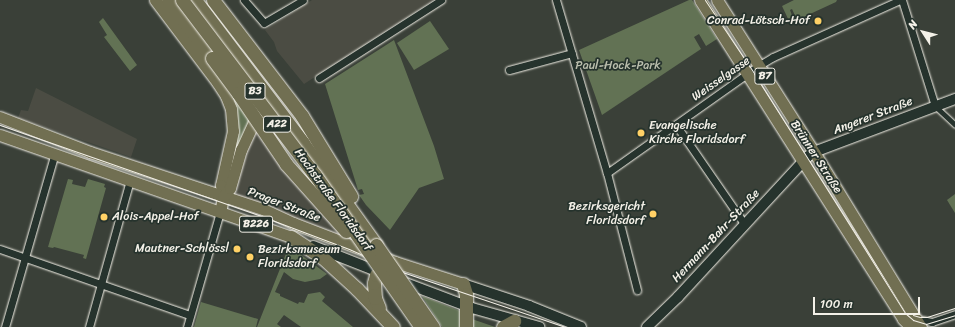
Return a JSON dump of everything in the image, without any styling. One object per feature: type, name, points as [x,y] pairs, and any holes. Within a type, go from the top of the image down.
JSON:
[{"type":"highway","points":[[168,0],[238,92],[296,176],[347,231],[369,250]]},
{"type":"highway","name":"Hochstraße Floridsdorf","points":[[182,0],[315,175],[369,250],[421,327]]},
{"type":"highway","name":"Hochstraße Floridsdorf","points":[[195,0],[361,223],[433,327]]},
{"type":"highway","points":[[213,0],[265,66],[314,133],[357,206],[361,223]]},
{"type":"highway","points":[[291,237],[323,258],[357,289],[393,327]]},
{"type":"highway","points":[[383,315],[377,305],[373,289],[378,272],[395,262]]},
{"type":"highway","points":[[463,284],[465,289],[466,327]]},
{"type":"main road","name":"B3","points":[[155,0],[218,82],[229,102],[233,116],[233,131],[221,185],[223,197],[220,212]]},
{"type":"main road","name":"B3","points":[[189,0],[247,76],[258,99],[256,119],[241,150],[230,188],[223,197]]},
{"type":"main road","name":"Brünner Straße","points":[[700,0],[903,319],[916,324]]},
{"type":"main road","name":"Brünner Straße","points":[[716,0],[814,152],[916,324]]},
{"type":"main road","name":"Angerer Straße","points":[[803,160],[814,152],[955,99]]},
{"type":"main road","name":"Prager Straße","points":[[0,117],[72,145],[265,210],[293,223],[395,262],[529,306],[581,327]]},
{"type":"main road","points":[[0,135],[220,212]]},
{"type":"main road","name":"Hermann-Bahr-Straße","points":[[647,327],[678,297],[803,160]]},
{"type":"main road","name":"B226","points":[[220,212],[291,237],[508,324],[539,327]]},
{"type":"street","points":[[244,0],[261,21],[267,22],[303,0]]},
{"type":"street","points":[[319,78],[440,0]]},
{"type":"street","points":[[556,0],[607,173],[637,290]]},
{"type":"street","points":[[901,0],[935,106],[955,125]]},
{"type":"street","name":"Weisselgasse","points":[[607,173],[747,73],[773,57],[901,0]]},
{"type":"street","points":[[509,70],[572,53]]},
{"type":"street","points":[[676,124],[745,225]]},
{"type":"street","points":[[5,327],[55,153]]},
{"type":"street","points":[[89,327],[102,285],[130,180]]},
{"type":"street","points":[[186,327],[220,212]]},
{"type":"street","points":[[0,249],[190,315]]},
{"type":"street","points":[[916,324],[941,320],[955,314]]},
{"type":"street","points":[[934,327],[941,320]]},
{"type":"shaded area","points":[[312,0],[434,0],[304,84],[277,51],[274,42],[265,30]]},
{"type":"shaded area","points":[[36,88],[137,139],[131,157],[18,118],[21,110],[28,111]]},
{"type":"shaded area","points":[[251,122],[338,229],[357,254],[227,200]]},
{"type":"green space","name":"Paul-Hock-Park","points":[[689,0],[692,0],[717,39],[706,46],[699,34],[694,37],[701,49],[602,115],[579,50]]},
{"type":"green space","points":[[794,0],[837,0],[836,2],[797,20],[792,9],[790,10],[794,21],[790,23],[782,6]]},
{"type":"green space","points":[[103,18],[137,65],[130,71],[104,37],[107,35],[99,22]]},
{"type":"green space","points":[[430,21],[449,49],[414,70],[397,43]]},
{"type":"green space","points":[[394,40],[434,146],[444,179],[419,188],[390,230],[366,205],[359,195],[364,194],[362,189],[358,190],[325,84]]},
{"type":"green space","points":[[229,90],[250,121],[226,180]]},
{"type":"green space","points":[[68,179],[73,180],[72,184],[85,187],[88,179],[105,184],[104,187],[106,188],[86,259],[83,258],[84,255],[54,247],[48,247]]},
{"type":"green space","points":[[955,194],[955,213],[947,200]]},
{"type":"green space","points":[[289,246],[327,274],[320,279],[305,282],[293,279],[284,272],[275,292],[280,294],[280,296],[298,304],[299,302],[304,303],[308,294],[320,292],[325,297],[322,301],[353,327],[301,327],[284,315],[277,324],[281,327],[257,327]]},
{"type":"green space","points":[[422,296],[460,311],[461,327],[442,327]]},
{"type":"green space","points":[[201,302],[258,319],[256,327],[194,327]]},
{"type":"green space","points":[[469,318],[495,327],[470,327]]},
{"type":"tram line","points":[[705,0],[752,70],[905,313],[913,320],[926,324],[955,315]]},
{"type":"tram line","points":[[0,125],[261,216],[349,249],[399,271],[565,327]]},
{"type":"tram line","points":[[913,315],[927,317],[955,308]]},
{"type":"place","name":"Conrad-Lötsch-Hof","points":[[818,21]]},
{"type":"place","name":"Evangelische Kirche Floridsdorf","points":[[641,133]]},
{"type":"place","name":"Bezirksgericht Floridsdorf","points":[[653,214]]},
{"type":"place","name":"Alois-Appel-Hof","points":[[104,217]]},
{"type":"place","name":"Mautner-Schlössl","points":[[237,249]]},
{"type":"place","name":"Bezirksmuseum Floridsdorf","points":[[250,257]]}]
